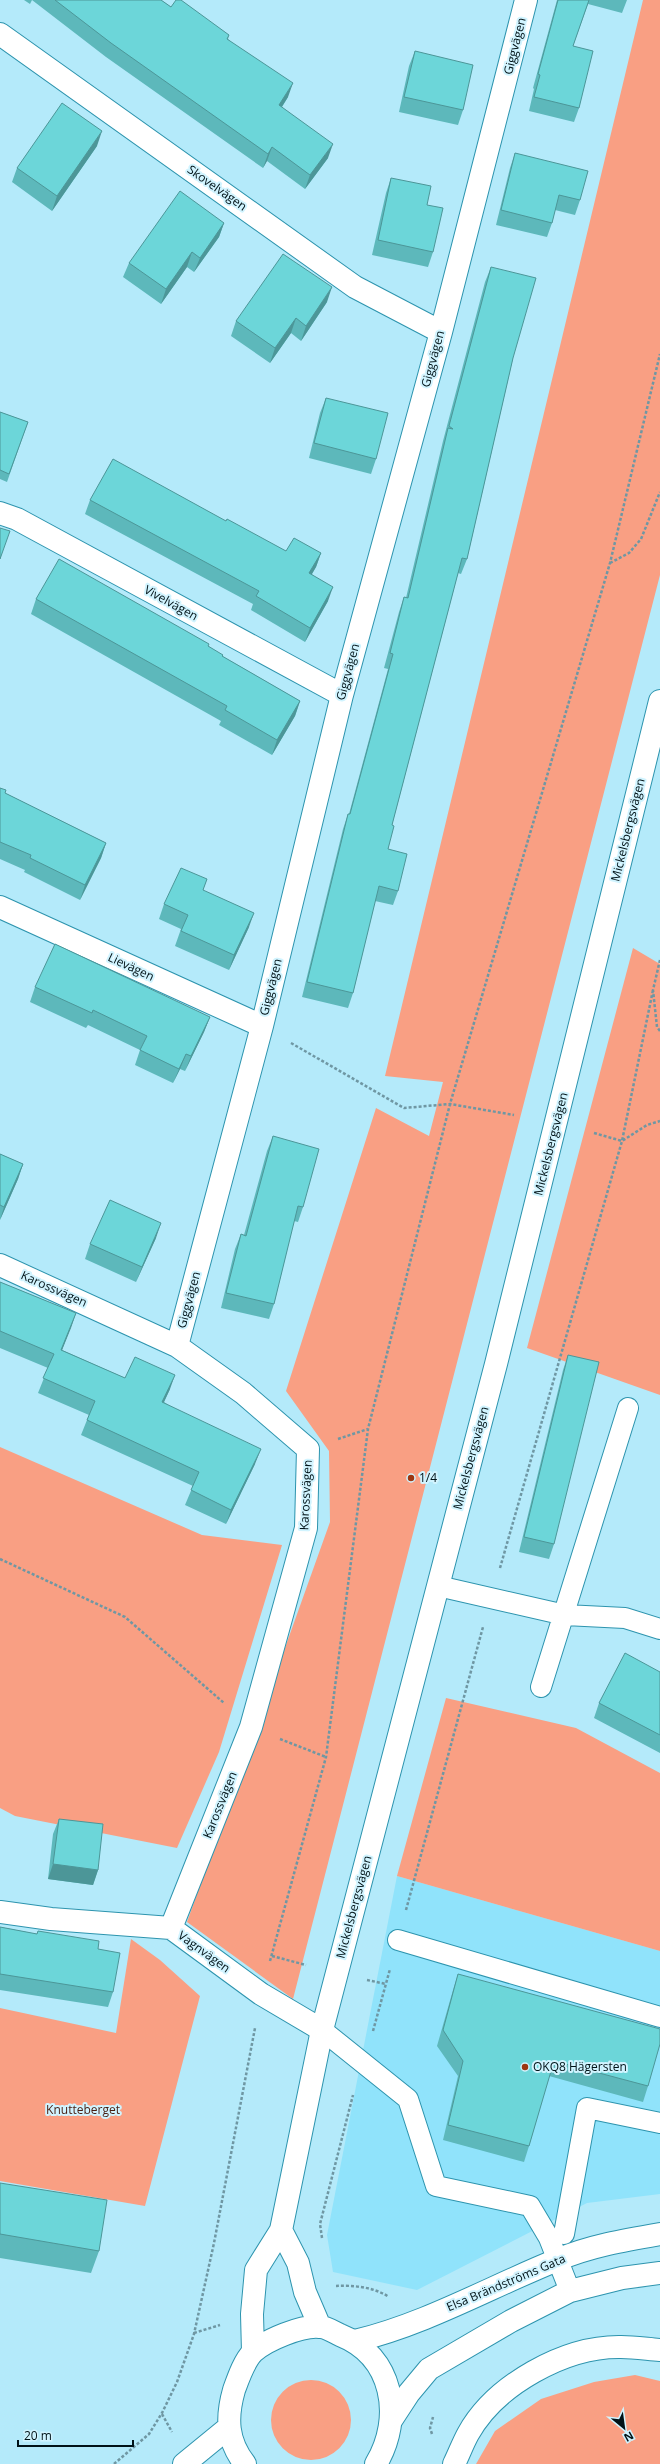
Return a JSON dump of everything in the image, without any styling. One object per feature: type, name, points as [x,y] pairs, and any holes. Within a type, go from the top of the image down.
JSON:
[{"type":"main road","name":"Giggvägen","points":[[177,1346],[262,1026],[342,695],[440,332],[526,0]]},
{"type":"main road","name":"Skovelvägen","points":[[0,34],[355,287],[440,332]]},
{"type":"main road","name":"Vivelvägen","points":[[0,513],[17,519],[342,695]]},
{"type":"main road","name":"Mickelsbergsvägen","points":[[253,2352],[252,2314],[256,2270],[281,2230],[322,2030],[496,1364],[660,701]]},
{"type":"main road","name":"Lievägen","points":[[0,907],[262,1026]]},
{"type":"main road","name":"Karossvägen","points":[[0,1265],[177,1346],[243,1393],[308,1449],[306,1528],[251,1727],[171,1928]]},
{"type":"main road","name":"Vagnvägen","points":[[0,1912],[51,1919],[171,1928],[261,1994],[322,2030]]},
{"type":"main road","points":[[281,2230],[298,2263],[306,2292],[320,2327]]},
{"type":"main road","name":"Elsa Brändströms Gata","points":[[355,2341],[406,2326],[558,2259],[613,2242],[660,2234]]},
{"type":"main road","points":[[376,2464],[382,2454],[392,2419],[409,2392],[429,2369],[511,2321],[570,2291],[622,2278],[660,2273]]},
{"type":"main road","points":[[245,2464],[235,2451],[228,2428],[230,2402],[237,2380],[253,2352],[284,2334],[320,2327],[355,2341],[380,2367],[390,2391],[392,2419]]},
{"type":"main road","points":[[454,2464],[468,2433],[497,2398],[533,2371],[575,2354],[597,2350],[620,2347],[660,2350]]},
{"type":"main road","points":[[184,2464],[228,2428]]},
{"type":"lane","points":[[541,1687],[565,1615],[628,1408]]},
{"type":"lane","points":[[438,1586],[565,1615],[625,1618],[660,1629]]},
{"type":"lane","points":[[398,1940],[660,2017]]},
{"type":"lane","points":[[322,2030],[362,2060],[408,2099],[436,2186],[530,2206],[558,2259],[570,2291]]},
{"type":"lane","points":[[564,2234],[587,2108],[660,2124]]},
{"type":"path","points":[[114,2464],[149,2434],[162,2414],[177,2382],[194,2334],[214,2243],[261,1994],[326,1757],[368,1429],[450,1104],[610,563],[660,354]]},
{"type":"path","points":[[610,563],[628,553],[641,539],[660,492]]},
{"type":"path","points":[[323,2239],[320,2224],[362,2060],[374,2029],[491,1599],[622,1141],[660,960]]},
{"type":"path","points":[[653,990],[657,1028],[660,1031]]},
{"type":"path","points":[[262,1026],[404,1108],[450,1104],[514,1115]]},
{"type":"path","points":[[594,1133],[622,1141],[647,1125],[660,1121]]},
{"type":"path","points":[[0,1559],[126,1617],[251,1727],[326,1757]]},
{"type":"path","points":[[306,2292],[329,2286],[354,2285],[383,2293],[393,2300]]},
{"type":"path","points":[[194,2334],[252,2314]]},
{"type":"shaded area","points":[[397,1876],[660,1951],[660,2194],[587,2203],[417,2290],[333,2272],[327,2235]]},
{"type":"green space","points":[[643,0],[660,0],[660,575],[293,1999],[187,1922],[330,1522],[329,1451],[286,1391],[376,1108],[429,1136],[443,1082],[385,1076]]},
{"type":"green space","points":[[633,948],[660,964],[660,1395],[527,1348]]},
{"type":"green space","points":[[0,1447],[202,1535],[282,1545],[219,1752],[177,1848],[15,1816],[0,1808]]},
{"type":"green space","points":[[446,1698],[576,1728],[660,1773],[660,1951],[397,1876]]},
{"type":"green space","name":"Knutteberget","points":[[131,1939],[160,1960],[200,1996],[145,2206],[0,2181],[0,2008],[116,2033]]},
{"type":"green space","points":[[635,2375],[660,2381],[660,2464],[476,2464],[495,2431],[541,2399],[594,2382]]},
{"type":"green space","points":[[311,2380],[326,2383],[339,2392],[348,2405],[351,2420],[348,2435],[339,2448],[326,2457],[311,2460],[296,2457],[283,2448],[274,2435],[271,2420],[274,2405],[283,2392],[296,2383]]},
{"type":"building","points":[[55,0],[161,0],[171,7],[176,0],[181,0],[229,35],[227,39],[293,83],[279,105],[333,144],[310,175],[272,147],[268,154],[111,43]]},
{"type":"building","points":[[558,0],[589,0],[573,46],[593,51],[579,108],[534,97],[540,75],[538,74]]},
{"type":"building","points":[[415,51],[473,65],[463,110],[404,97]]},
{"type":"building","points":[[62,103],[102,131],[57,196],[17,168]]},
{"type":"building","points":[[515,153],[588,171],[580,200],[559,195],[552,223],[501,210]]},
{"type":"building","points":[[391,178],[431,186],[427,205],[443,208],[433,252],[378,240]]},
{"type":"building","points":[[180,191],[224,223],[200,258],[192,252],[166,289],[129,263]]},
{"type":"building","points":[[283,254],[332,287],[306,326],[296,318],[275,348],[236,321]]},
{"type":"building","points":[[491,267],[536,278],[513,358],[467,559],[462,558],[392,825],[394,826],[388,849],[407,854],[398,891],[379,886],[353,993],[307,982],[348,814],[350,814],[393,654],[390,653],[404,597],[408,598],[448,428],[453,429],[449,426]]},
{"type":"building","points":[[326,398],[388,413],[376,459],[314,443]]},
{"type":"building","points":[[0,412],[28,422],[9,474],[0,470]]},
{"type":"building","points":[[113,459],[226,521],[227,519],[286,551],[294,538],[321,553],[309,573],[333,587],[310,628],[256,596],[259,591],[90,500]]},
{"type":"building","points":[[0,528],[10,531],[0,559]]},
{"type":"building","points":[[59,559],[209,644],[208,646],[223,655],[222,656],[300,701],[277,740],[225,710],[227,706],[36,599]]},
{"type":"building","points":[[0,788],[6,790],[5,793],[106,843],[85,885],[30,858],[31,855],[0,842]]},
{"type":"building","points":[[181,868],[207,879],[203,890],[254,913],[234,955],[181,931],[188,915],[164,904]]},
{"type":"building","points":[[55,944],[210,1017],[191,1056],[186,1054],[179,1069],[140,1050],[147,1036],[93,1010],[92,1013],[35,987]]},
{"type":"building","points":[[273,1136],[319,1149],[303,1207],[298,1206],[274,1304],[226,1293],[241,1234],[246,1236]]},
{"type":"building","points":[[0,1154],[23,1164],[4,1207],[0,1205]]},
{"type":"building","points":[[110,1200],[161,1223],[142,1267],[90,1244]]},
{"type":"building","points":[[0,1282],[76,1313],[61,1350],[125,1378],[135,1357],[175,1375],[162,1402],[261,1449],[231,1510],[191,1490],[199,1472],[87,1420],[95,1401],[43,1378],[54,1354],[0,1331]]},
{"type":"building","points":[[568,1355],[599,1362],[554,1544],[524,1537]]},
{"type":"building","points":[[625,1653],[660,1672],[660,1735],[599,1703]]},
{"type":"building","points":[[59,1819],[103,1824],[98,1870],[53,1864]]},
{"type":"building","points":[[0,1927],[37,1934],[38,1931],[99,1941],[98,1949],[120,1953],[113,1992],[0,1974]]},
{"type":"building","points":[[458,1974],[660,2029],[660,2044],[648,2086],[554,2061],[529,2146],[448,2125],[463,2061],[443,2030]]},
{"type":"building","points":[[0,2183],[107,2200],[99,2251],[0,2234]]},
{"type":"place","name":"1/4","points":[[411,1478]]},
{"type":"place","name":"OKQ8 Hägersten","points":[[525,2067]]}]
